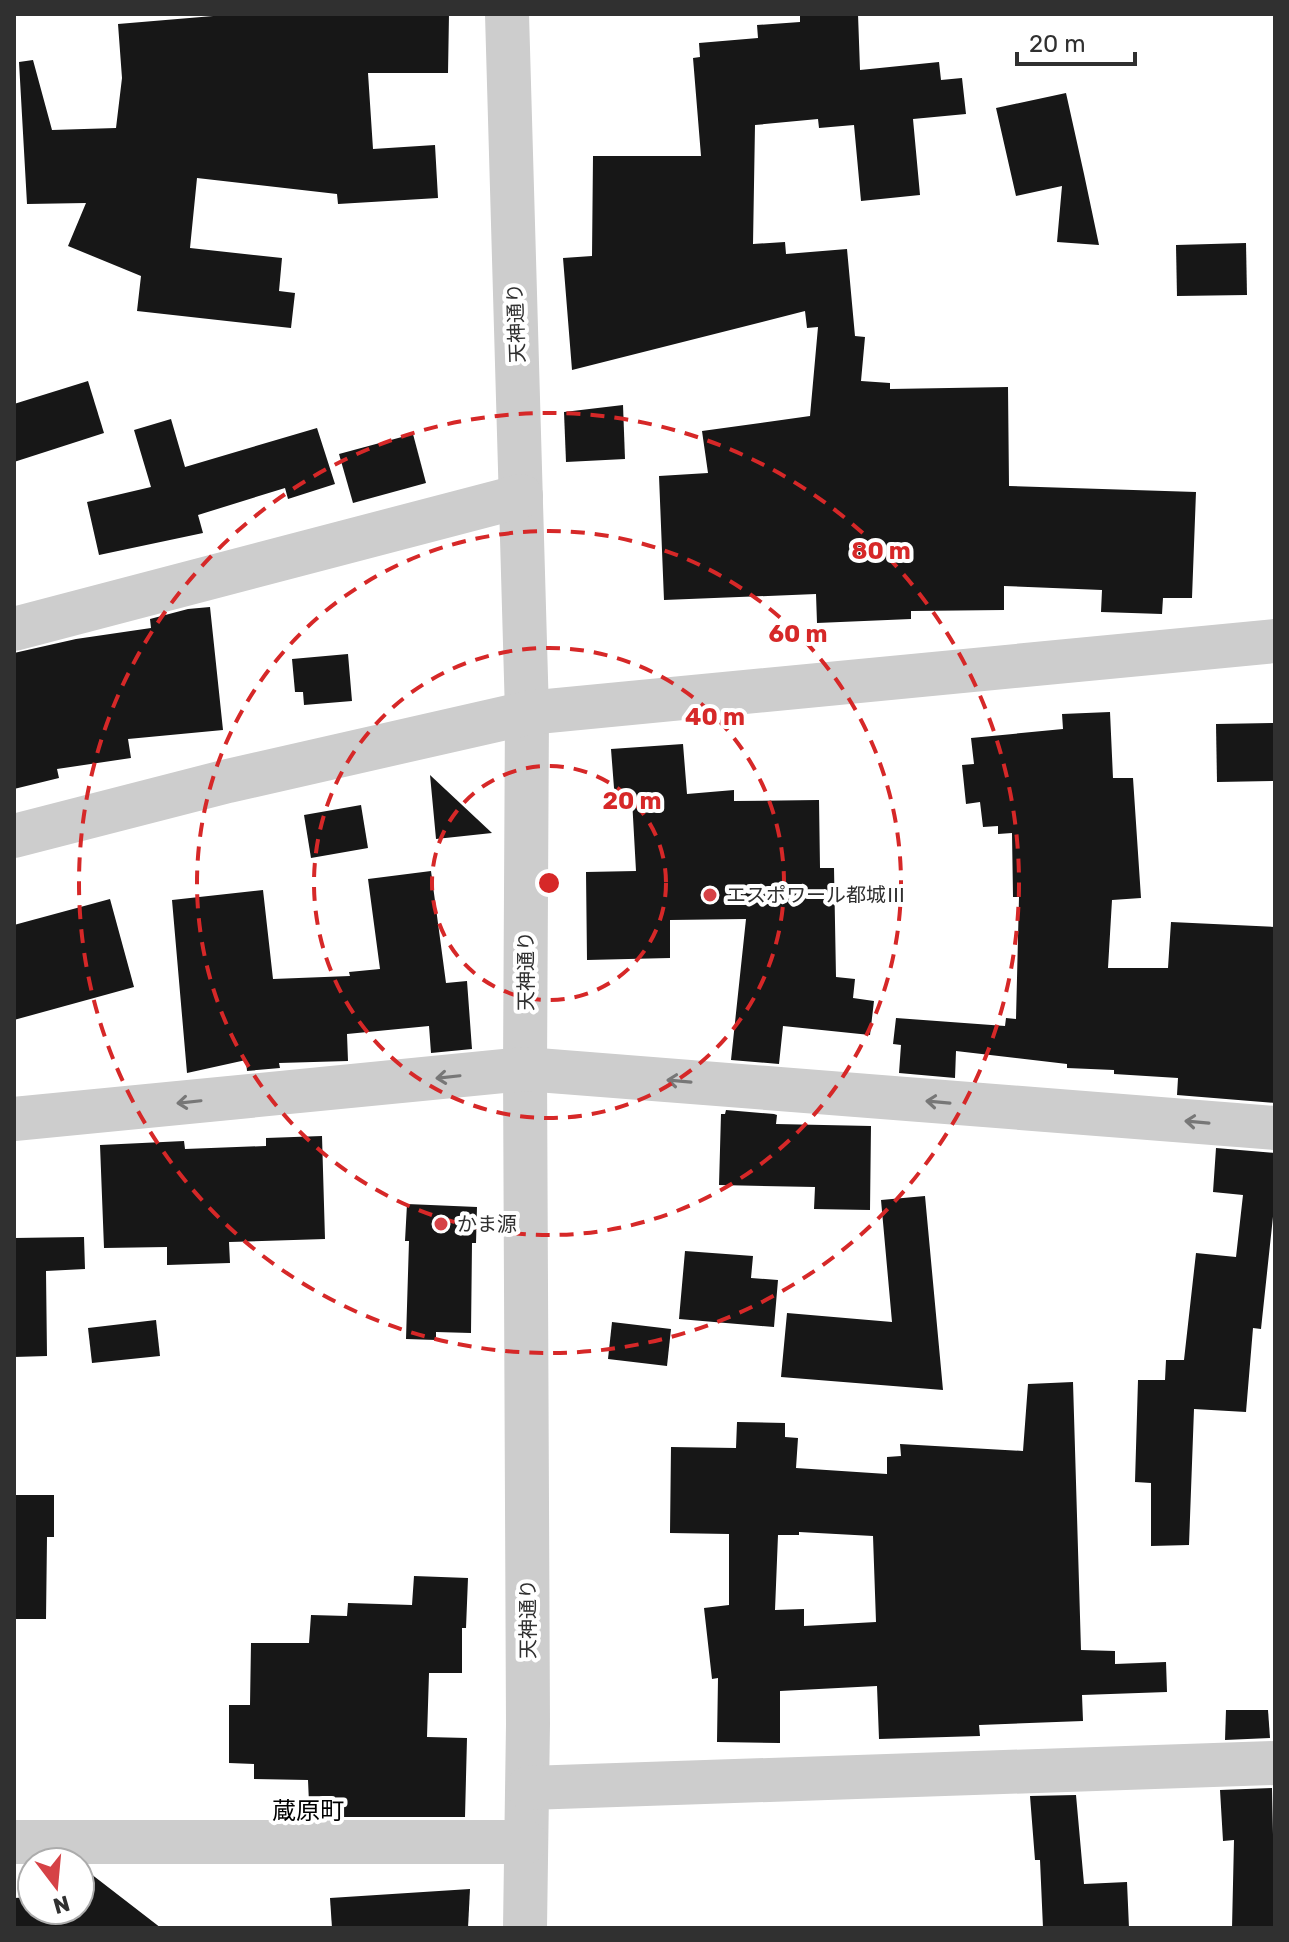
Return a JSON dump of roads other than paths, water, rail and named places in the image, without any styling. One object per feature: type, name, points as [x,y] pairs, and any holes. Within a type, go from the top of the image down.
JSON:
[{"type":"street","name":"天神通り","points":[[507,14],[527,713],[528,1788],[525,1928]]},
{"type":"street","points":[[14,629],[521,496]]},
{"type":"street","points":[[14,836],[228,781],[527,713],[1275,641]]},
{"type":"street","points":[[14,1119],[525,1069],[1275,1128]]},
{"type":"street","points":[[528,1788],[1275,1763]]},
{"type":"street","points":[[14,1842],[526,1842]]},
{"type":"place","name":"エスポワール都城Ⅲ","points":[[710,895]]},
{"type":"place","name":"かま源","points":[[441,1224]]},
{"type":"district","name":"蔵原町","points":[[308,1811]]}]
